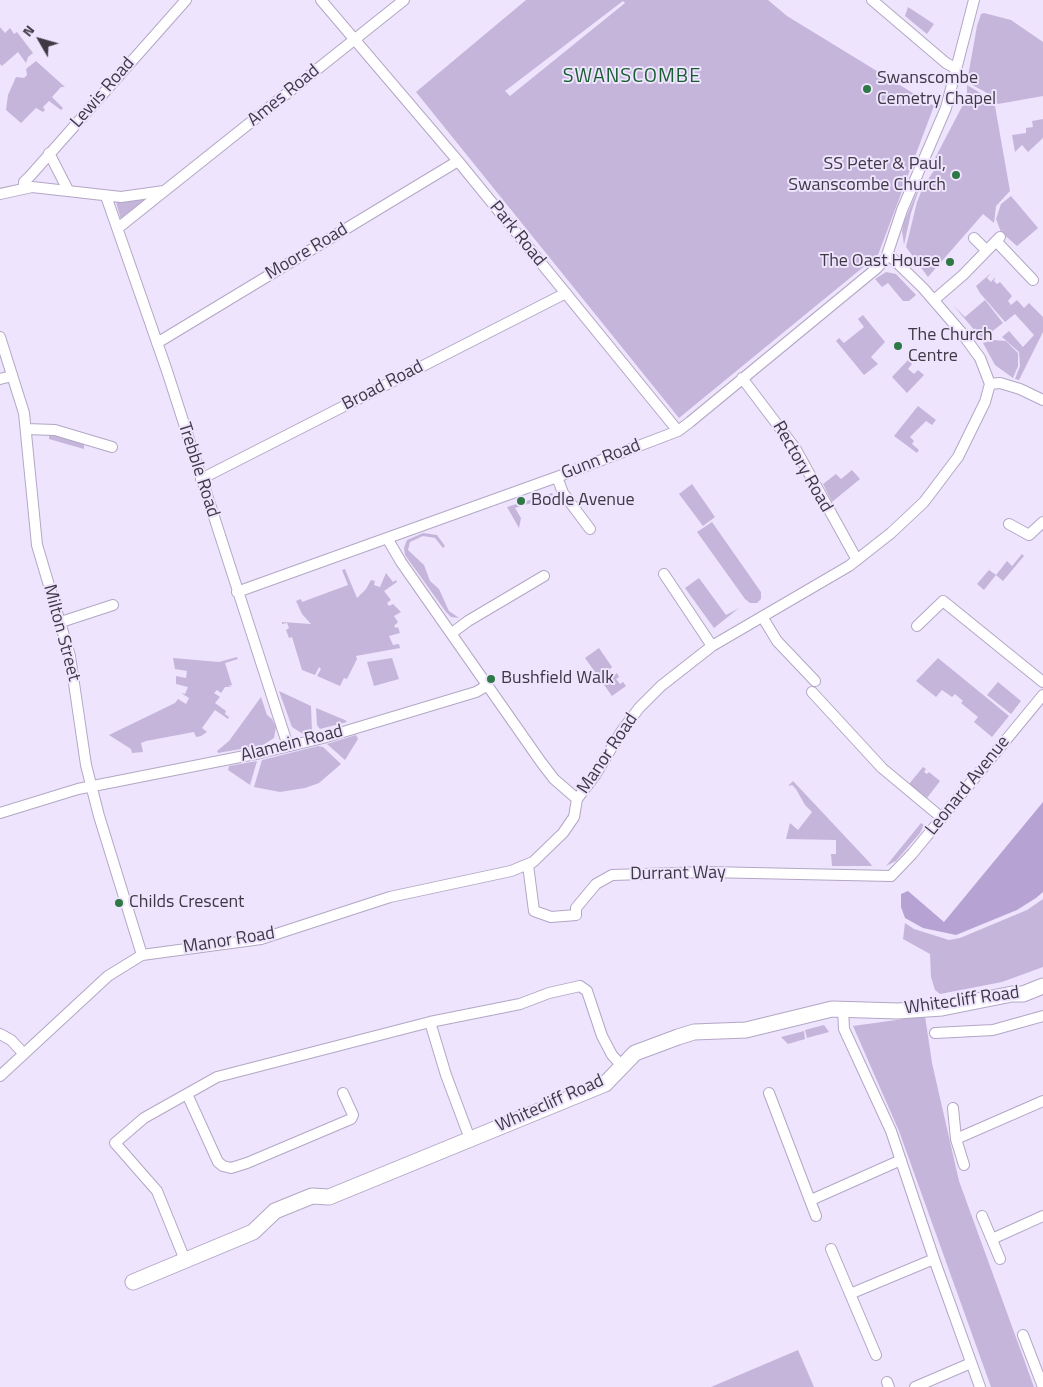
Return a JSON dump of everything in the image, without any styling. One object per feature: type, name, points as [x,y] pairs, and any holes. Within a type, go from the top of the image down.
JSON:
[{"type":"street","name":"Lewis Road","points":[[24,188],[24,182],[186,0]]},
{"type":"street","points":[[321,0],[355,39]]},
{"type":"street","name":"Ames Road","points":[[118,228],[404,0]]},
{"type":"street","points":[[872,0],[950,66],[957,69]]},
{"type":"street","points":[[974,0],[944,114],[902,210],[888,254],[934,300],[974,350],[990,384],[1000,384],[1020,389],[1043,400]]},
{"type":"street","name":"Park Road","points":[[355,39],[444,148],[458,161],[678,431]]},
{"type":"street","points":[[50,153],[68,190]]},
{"type":"street","name":"Moore Road","points":[[156,343],[458,161]]},
{"type":"street","name":"Ames Road","points":[[0,194],[35,187],[106,196],[132,197],[164,191]]},
{"type":"street","name":"Trebble Road","points":[[106,196],[288,746]]},
{"type":"street","points":[[974,238],[986,250]]},
{"type":"street","points":[[934,300],[958,280],[998,239],[1033,280]]},
{"type":"street","name":"Gunn Road","points":[[237,592],[678,431],[877,268],[888,254]]},
{"type":"street","name":"Broad Road","points":[[201,480],[566,293]]},
{"type":"street","name":"Milton Street","points":[[0,337],[23,408],[37,546],[61,622],[73,669],[91,786],[142,955]]},
{"type":"street","points":[[0,379],[12,376]]},
{"type":"street","name":"Rectory Road","points":[[742,378],[795,448],[857,560]]},
{"type":"street","name":"Manor Road","points":[[0,1076],[108,976],[142,955],[261,939],[390,897],[502,873],[528,865],[548,850],[563,833],[574,817],[577,799],[596,774],[614,742],[639,708],[683,667],[712,646],[763,618],[857,560],[906,520],[946,475],[973,429],[990,384]]},
{"type":"street","points":[[26,429],[55,430],[112,447]]},
{"type":"street","points":[[557,476],[563,493],[590,529]]},
{"type":"street","points":[[1009,524],[1029,535],[1043,522]]},
{"type":"street","points":[[387,538],[401,562],[552,777],[577,799]]},
{"type":"street","points":[[664,574],[712,646]]},
{"type":"street","points":[[452,634],[468,621],[544,576]]},
{"type":"street","points":[[917,626],[942,601],[1043,682]]},
{"type":"street","points":[[61,622],[113,605]]},
{"type":"street","points":[[763,618],[774,637],[815,681]]},
{"type":"street","name":"Alamein Road","points":[[91,786],[260,754],[463,696],[488,685]]},
{"type":"street","points":[[812,692],[885,771],[942,818]]},
{"type":"street","name":"Leonard Avenue","points":[[891,876],[912,854],[1043,695]]},
{"type":"street","points":[[0,813],[91,786]]},
{"type":"street","name":"Durrant Way","points":[[528,865],[534,911],[551,917],[576,915],[576,908],[596,884],[612,875],[707,872],[891,876]]},
{"type":"street","name":"Whitecliff Road","points":[[132,1282],[253,1232],[275,1211],[312,1196],[329,1197],[605,1084],[635,1053],[690,1032],[746,1030],[818,1011],[843,1008],[898,1011],[942,1008],[1023,994],[1043,986]]},
{"type":"street","points":[[185,1260],[157,1191],[115,1143],[144,1118],[227,1073],[430,1022],[520,1004],[549,993],[582,987],[587,990],[595,1020],[606,1046],[622,1066]]},
{"type":"street","points":[[843,1008],[844,1025],[847,1035],[892,1131],[934,1259],[980,1387]]},
{"type":"street","points":[[935,1033],[993,1030],[1043,1016]]},
{"type":"street","points":[[430,1022],[446,1075],[470,1139]]},
{"type":"street","points":[[0,1034],[11,1040],[24,1054]]},
{"type":"street","points":[[187,1094],[218,1162],[223,1166],[231,1168],[352,1118],[353,1115],[343,1093]]},
{"type":"street","points":[[769,1093],[816,1216]]},
{"type":"street","points":[[956,1139],[1043,1101]]},
{"type":"street","points":[[953,1108],[956,1139],[964,1165]]},
{"type":"street","points":[[811,1200],[901,1160]]},
{"type":"street","points":[[982,1216],[1000,1259]]},
{"type":"street","points":[[992,1239],[1043,1216]]},
{"type":"street","points":[[832,1249],[876,1355]]},
{"type":"street","points":[[850,1294],[934,1259]]},
{"type":"street","points":[[1023,1335],[1038,1360],[1043,1387]]},
{"type":"street","points":[[915,1387],[971,1363]]},
{"type":"shaded area","points":[[526,0],[768,0],[787,16],[934,106],[878,255],[679,418],[416,92]],"holes":[[[623,1],[625,3],[510,96],[505,91]]]},
{"type":"shaded area","points":[[908,7],[934,24],[927,34],[905,16]]},
{"type":"shaded area","points":[[984,13],[1011,20],[1043,42],[1043,96],[998,104],[987,93],[967,82],[977,26],[981,14]]},
{"type":"shaded area","points":[[0,27],[5,33],[10,28],[14,34],[17,32],[33,53],[28,57],[26,63],[18,52],[2,66],[0,64]]},
{"type":"shaded area","points":[[36,61],[65,87],[61,87],[52,97],[63,108],[61,110],[49,101],[43,107],[45,110],[43,112],[36,108],[21,123],[6,110],[8,95],[16,77],[24,78],[27,75],[26,69]]},
{"type":"shaded area","points":[[967,85],[987,97],[995,106],[1010,191],[996,206],[994,223],[983,214],[928,277],[906,247],[917,202],[923,187],[937,166],[933,162],[967,97]]},
{"type":"shaded area","points":[[1043,119],[1043,138],[1028,152],[1022,145],[1015,152],[1012,135],[1026,133],[1026,128],[1033,127],[1032,121]]},
{"type":"shaded area","points":[[922,180],[911,213],[904,245],[902,231],[904,222]]},
{"type":"shaded area","points":[[1011,196],[1038,228],[1017,246],[1001,232],[996,219],[1001,204]]},
{"type":"shaded area","points":[[148,198],[121,220],[116,202]]},
{"type":"shaded area","points":[[886,272],[896,274],[916,295],[909,301],[903,301],[888,283],[882,287],[875,279]]},
{"type":"shaded area","points":[[991,273],[987,278],[991,282],[995,277],[994,281],[997,284],[1000,282],[1012,296],[1008,301],[1011,305],[1017,300],[1024,308],[1029,303],[1043,317],[1043,332],[1019,380],[1015,379],[1020,366],[1019,352],[1002,337],[1009,331],[1023,347],[1034,335],[1015,314],[1005,322],[980,293],[976,286]]},
{"type":"shaded area","points":[[985,300],[1003,323],[982,339],[953,305],[965,317]]},
{"type":"shaded area","points":[[863,315],[885,342],[871,357],[878,364],[864,375],[836,341],[839,338],[844,343],[864,327],[858,319]]},
{"type":"shaded area","points":[[994,340],[1006,341],[1018,353],[1018,366],[1013,378],[995,365],[983,343]]},
{"type":"shaded area","points":[[908,360],[912,364],[908,369],[914,374],[918,370],[924,375],[907,393],[892,377]]},
{"type":"shaded area","points":[[918,406],[936,420],[932,425],[926,421],[910,437],[914,441],[912,444],[919,450],[917,453],[894,436]]},
{"type":"shaded area","points":[[54,433],[84,443],[84,449],[49,439],[49,434]]},
{"type":"shaded area","points":[[852,470],[860,479],[832,502],[823,484],[836,474],[841,479]]},
{"type":"shaded area","points":[[692,484],[715,517],[703,526],[679,494]]},
{"type":"shaded area","points":[[552,493],[553,495],[541,500],[515,508],[521,518],[519,528],[507,507]]},
{"type":"shaded area","points":[[712,522],[761,592],[761,599],[757,603],[750,603],[745,599],[697,532]]},
{"type":"shaded area","points":[[423,533],[437,535],[445,546],[443,548],[435,538],[423,536],[410,542],[408,550],[424,565],[430,581],[439,589],[449,611],[459,618],[451,617],[446,612],[405,555],[404,548],[407,540]]},
{"type":"shaded area","points":[[1022,554],[1024,556],[1003,581],[996,575],[1007,561],[1012,566]]},
{"type":"shaded area","points":[[345,569],[357,598],[366,589],[371,580],[375,581],[374,585],[380,587],[386,573],[393,582],[396,580],[397,582],[384,591],[391,600],[387,603],[389,606],[393,604],[401,612],[394,616],[398,622],[394,626],[398,627],[400,633],[389,636],[393,645],[399,644],[400,648],[356,656],[357,659],[347,679],[344,678],[340,686],[317,676],[321,669],[319,667],[315,675],[302,670],[292,637],[289,638],[286,630],[289,628],[287,623],[282,624],[282,622],[311,624],[302,614],[296,601],[301,599],[302,602],[348,585],[342,570]]},
{"type":"shaded area","points":[[989,570],[996,575],[984,590],[977,584]]},
{"type":"shaded area","points":[[699,578],[726,615],[739,608],[714,628],[685,588]]},
{"type":"shaded area","points":[[599,648],[612,667],[609,670],[613,676],[617,673],[619,677],[616,679],[620,684],[623,682],[626,686],[612,696],[585,658]]},
{"type":"shaded area","points":[[237,657],[238,659],[225,663],[232,685],[228,686],[232,687],[225,687],[221,693],[217,690],[214,693],[220,697],[215,703],[226,711],[225,714],[229,717],[228,719],[215,710],[202,728],[207,732],[201,736],[196,737],[194,732],[146,741],[141,743],[143,752],[132,753],[131,749],[109,735],[175,703],[178,699],[186,704],[189,698],[181,693],[185,694],[188,687],[176,684],[176,676],[186,678],[187,671],[175,669],[173,658],[219,662]]},
{"type":"shaded area","points":[[392,658],[399,679],[374,686],[367,662]]},
{"type":"shaded area","points":[[938,658],[1009,716],[992,737],[974,722],[978,717],[961,703],[963,701],[955,694],[952,697],[942,690],[936,697],[916,681]]},
{"type":"shaded area","points":[[998,682],[1021,701],[1011,714],[987,695]]},
{"type":"shaded area","points":[[279,691],[311,706],[312,732],[303,734],[292,727]]},
{"type":"shaded area","points":[[261,697],[267,715],[272,719],[276,727],[274,738],[263,745],[218,753],[217,751],[229,741]]},
{"type":"shaded area","points":[[316,708],[347,722],[320,729],[317,725]]},
{"type":"shaded area","points":[[356,735],[358,739],[345,760],[327,744]]},
{"type":"shaded area","points":[[318,746],[323,747],[341,764],[319,783],[305,788],[280,792],[254,787],[262,760]]},
{"type":"shaded area","points":[[257,761],[250,785],[228,770],[229,766]]},
{"type":"shaded area","points":[[923,767],[926,769],[924,772],[927,774],[929,772],[940,781],[927,798],[909,784]]},
{"type":"shaded area","points":[[793,781],[872,866],[832,866],[831,854],[836,854],[836,840],[786,839],[790,823],[798,830],[812,812],[805,805],[796,789],[792,785],[788,786]]},
{"type":"shaded area","points":[[1043,802],[1043,892],[1036,898],[1017,910],[956,935],[923,928],[905,918],[901,907],[901,894],[908,891],[944,922]]},
{"type":"shaded area","points":[[921,823],[924,825],[920,833],[896,861],[886,866]]},
{"type":"shaded area","points":[[1043,899],[1043,967],[1002,982],[940,994],[935,990],[931,977],[930,954],[903,939],[905,923],[914,929],[949,940],[960,938],[1027,910]]},
{"type":"shaded area","points":[[925,1016],[932,1063],[959,1181],[1034,1387],[991,1387],[899,1131],[853,1026]]},
{"type":"shaded area","points":[[824,1025],[829,1032],[807,1038],[805,1030]]},
{"type":"shaded area","points":[[804,1031],[805,1039],[788,1044],[781,1037]]},
{"type":"shaded area","points":[[798,1350],[814,1387],[711,1387]]},
{"type":"place","name":"Swanscombe Cemetry Chapel","points":[[867,89]]},
{"type":"place","name":"SS Peter & Paul, Swanscombe Church","points":[[956,175]]},
{"type":"place","name":"The Oast House","points":[[950,262]]},
{"type":"place","name":"The Church Centre","points":[[898,346]]},
{"type":"place","name":"Bodle Avenue","points":[[521,501]]},
{"type":"place","name":"Bushfield Walk","points":[[491,679]]},
{"type":"place","name":"Childs Crescent","points":[[119,903]]},
{"type":"district","name":"SWANSCOMBE","points":[[632,77]]}]
